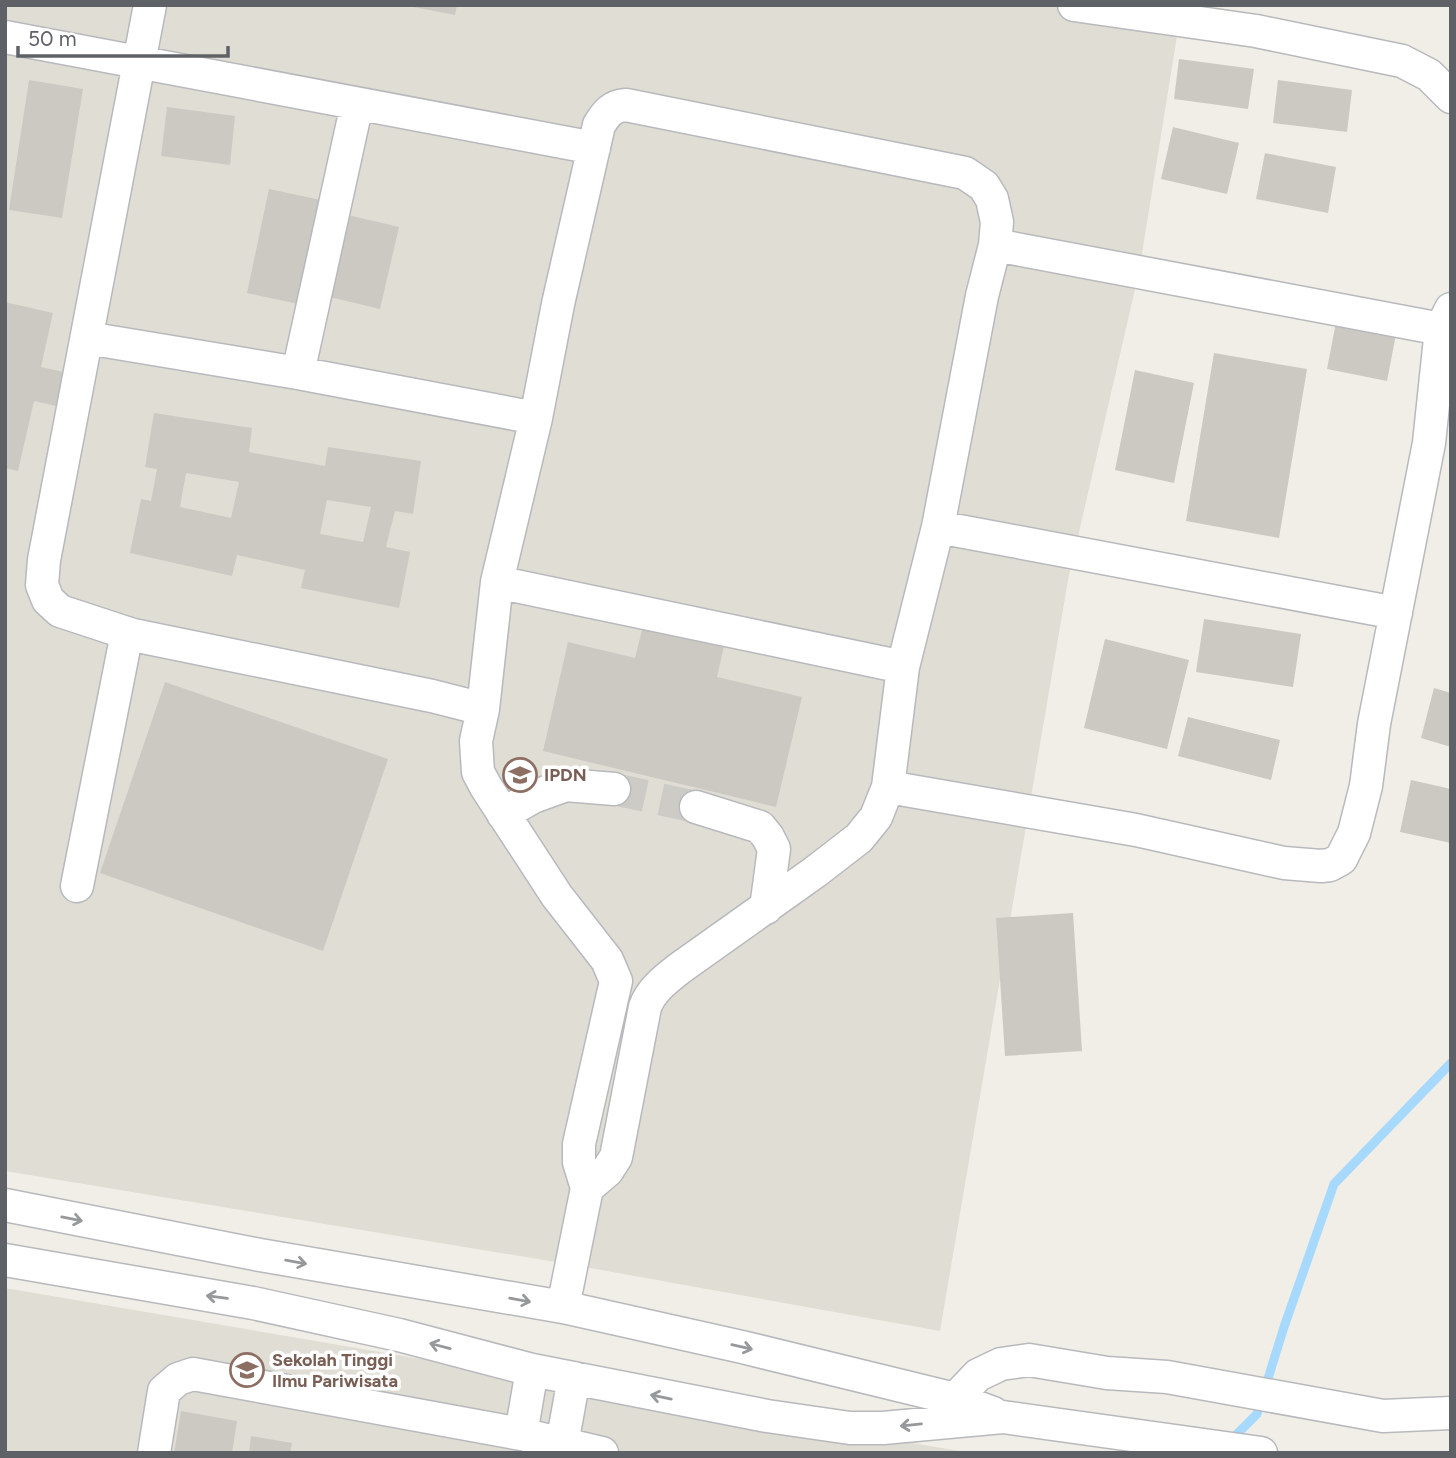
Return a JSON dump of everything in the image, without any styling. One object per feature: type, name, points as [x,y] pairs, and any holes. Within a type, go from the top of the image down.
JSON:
[{"type":"street","points":[[150,5],[47,541],[42,585],[48,600],[60,611],[127,633],[483,709]]},
{"type":"street","points":[[1074,5],[1256,31],[1402,61],[1429,75],[1451,97]]},
{"type":"street","points":[[5,37],[594,148]]},
{"type":"street","points":[[298,373],[357,104]]},
{"type":"street","points":[[563,1307],[587,1188],[579,1163],[579,1144],[614,991],[615,975],[607,960],[557,896],[478,772],[476,741],[483,709],[497,582],[536,418],[558,304],[599,125],[616,106],[626,106],[965,173],[984,186],[992,199],[997,222],[995,246],[982,296],[938,527],[903,667],[888,787],[876,817],[859,838],[663,981],[647,1001],[616,1157],[607,1171],[587,1188]]},
{"type":"street","points":[[888,787],[1136,830],[1284,863],[1330,865],[1340,859],[1349,846],[1366,786],[1374,723],[1429,443],[1446,319],[995,246]]},
{"type":"street","points":[[87,338],[298,373],[536,418]]},
{"type":"street","points":[[938,527],[1396,613]]},
{"type":"street","points":[[497,582],[903,667]]},
{"type":"street","points":[[77,886],[127,633]]},
{"type":"street","points":[[503,814],[533,797],[566,785],[614,789]]},
{"type":"street","points":[[696,807],[760,827],[768,837],[774,849],[766,908]]},
{"type":"street","points":[[5,1205],[260,1255],[563,1307],[742,1347],[951,1410],[1261,1453]]},
{"type":"street","points":[[253,1303],[260,1255]]},
{"type":"street","points":[[5,1261],[253,1303],[399,1335],[532,1370],[679,1400],[850,1428],[883,1428],[951,1410],[978,1375],[1001,1364],[1029,1360],[1107,1373],[1167,1377],[1383,1416],[1451,1413]]},
{"type":"street","points":[[521,1434],[532,1370]]},
{"type":"street","points":[[154,1453],[164,1391],[171,1383],[187,1374],[201,1374],[485,1441],[521,1434],[598,1452]]},
{"type":"street","points":[[562,1444],[574,1378]]},
{"type":"shaded area","name":"IPDN","points":[[5,5],[1182,5],[1139,272],[1068,580],[940,1331],[568,1264],[5,1171]]},
{"type":"shaded area","name":"Sekolah Tinggi Ilmu Pariwisata","points":[[5,1288],[971,1453],[5,1453]]},
{"type":"building","points":[[403,5],[457,5],[455,15]]},
{"type":"building","points":[[1179,59],[1254,69],[1248,109],[1174,99]]},
{"type":"building","points":[[29,80],[83,89],[62,218],[9,210]]},
{"type":"building","points":[[1278,80],[1352,90],[1347,132],[1273,123]]},
{"type":"building","points":[[167,107],[235,116],[230,165],[161,156]]},
{"type":"building","points":[[1173,127],[1239,143],[1227,194],[1161,179]]},
{"type":"building","points":[[1265,153],[1336,167],[1328,213],[1256,199]]},
{"type":"building","points":[[269,189],[335,203],[312,307],[247,293]]},
{"type":"building","points":[[348,215],[399,227],[380,309],[330,297]]},
{"type":"building","points":[[5,302],[53,313],[41,367],[64,372],[56,406],[34,401],[18,471],[5,468]]},
{"type":"building","points":[[1337,317],[1397,329],[1387,381],[1327,369]]},
{"type":"building","points":[[1214,353],[1307,369],[1279,538],[1186,521]]},
{"type":"building","points":[[1135,370],[1194,383],[1174,483],[1115,470]]},
{"type":"building","points":[[154,413],[252,428],[249,452],[325,466],[328,447],[421,461],[413,514],[395,511],[386,547],[410,552],[399,608],[301,588],[305,570],[237,555],[232,576],[130,553],[141,499],[151,501],[157,469],[145,467]],"holes":[[[186,473],[239,482],[231,518],[180,507]],[[327,500],[371,507],[363,542],[320,534]]]},
{"type":"building","points":[[1204,619],[1301,634],[1293,687],[1196,672]]},
{"type":"building","points":[[643,626],[724,646],[717,677],[802,697],[776,807],[543,751],[568,642],[635,658]]},
{"type":"building","points":[[1105,639],[1189,660],[1167,749],[1084,728]]},
{"type":"building","points":[[165,682],[388,759],[323,951],[100,873]]},
{"type":"building","points":[[1434,688],[1451,693],[1451,747],[1421,738]]},
{"type":"building","points":[[1188,717],[1280,740],[1271,780],[1178,756]]},
{"type":"building","points":[[1411,780],[1451,789],[1451,843],[1400,832]]},
{"type":"building","points":[[1073,913],[1082,1051],[1005,1056],[996,918]]},
{"type":"building","points":[[181,1411],[237,1421],[232,1453],[174,1453]]},
{"type":"building","points":[[251,1436],[292,1443],[290,1453],[249,1453]]},
{"type":"waterway","points":[[1229,1442],[1257,1414],[1334,1184],[1451,1063]]},
{"type":"tunnel","points":[[614,789],[696,807]]},
{"type":"place","name":"IPDN","points":[[520,775]]},
{"type":"place","name":"Sekolah Tinggi Ilmu Pariwisata","points":[[247,1370]]}]
